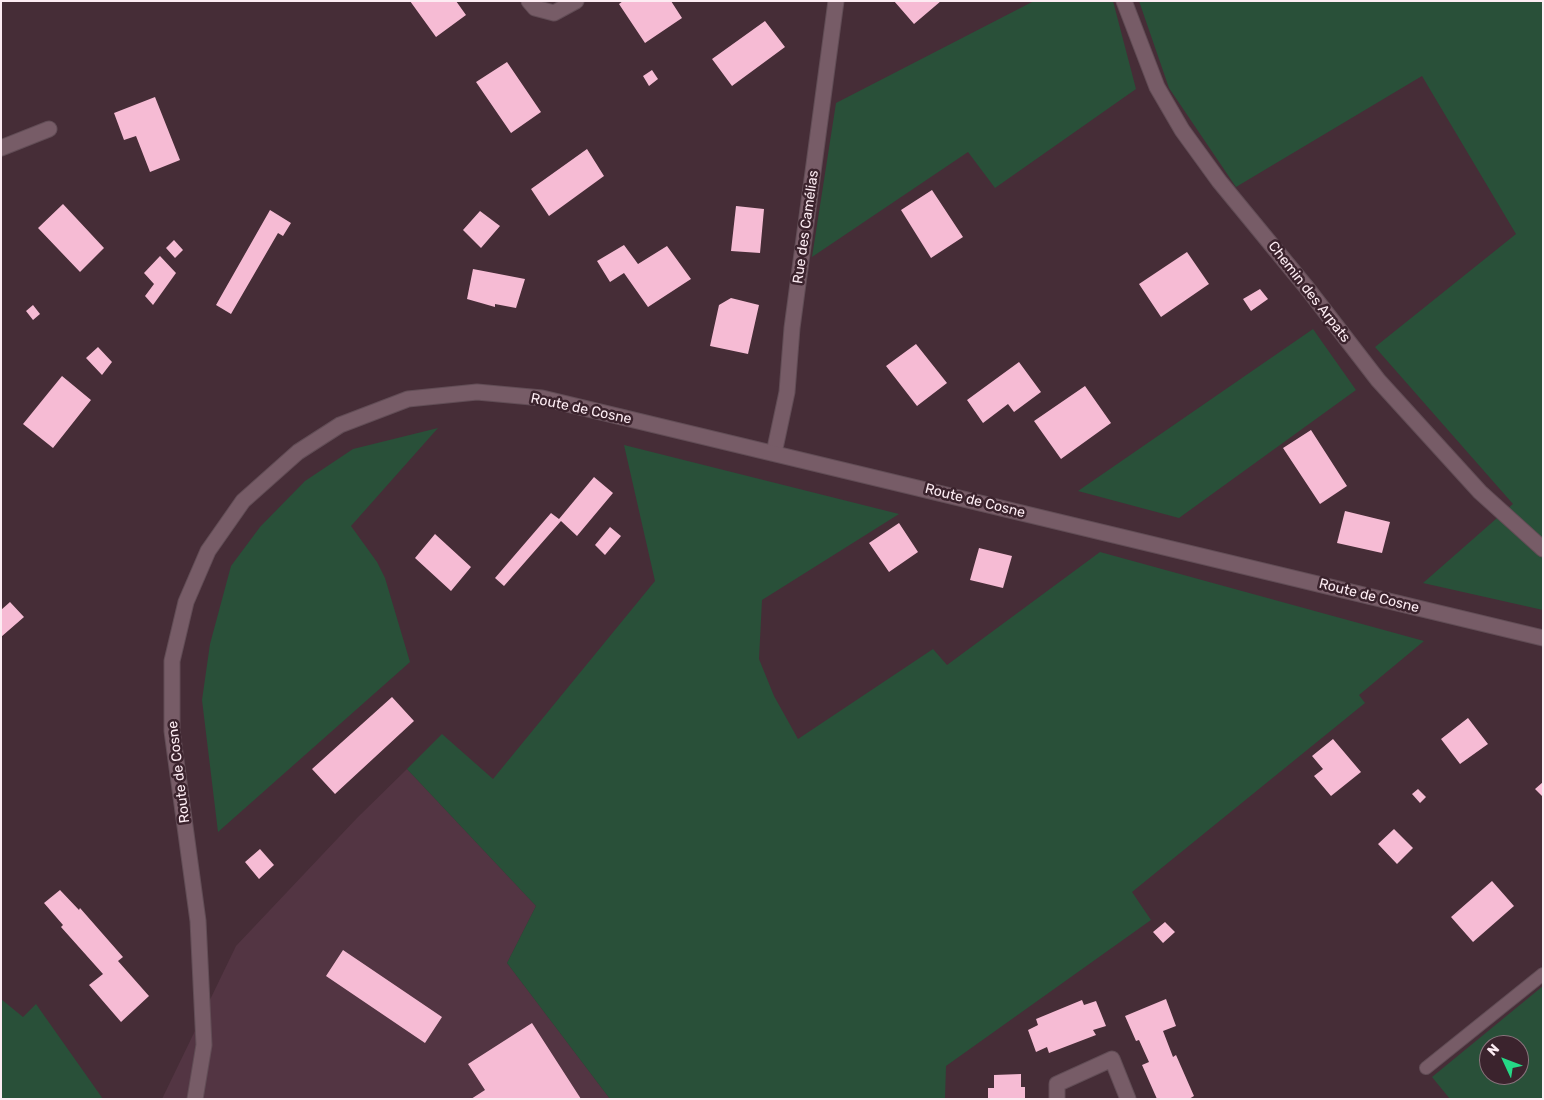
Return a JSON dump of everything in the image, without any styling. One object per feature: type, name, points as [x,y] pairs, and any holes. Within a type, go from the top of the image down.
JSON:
[{"type":"main road","points":[[529,1],[535,8],[554,13],[576,1]]},
{"type":"main road","name":"Rue des Camélias","points":[[774,453],[787,392],[792,328],[836,1]]},
{"type":"main road","name":"Chemin des Arpats","points":[[1124,1],[1157,88],[1182,130],[1219,181],[1307,288],[1378,380],[1480,492],[1543,549]]},
{"type":"main road","points":[[1,148],[50,129]]},
{"type":"main road","name":"Route de Cosne","points":[[195,1099],[204,1044],[198,921],[172,731],[172,661],[186,602],[208,551],[243,501],[298,452],[340,425],[408,400],[476,392],[542,398],[1543,638]]},
{"type":"main road","points":[[1057,1099],[1057,1084],[1112,1059],[1128,1099]]},
{"type":"lane","points":[[1426,1068],[1543,974]]},
{"type":"shaded area","points":[[407,769],[536,906],[507,963],[610,1099],[162,1099],[236,946],[357,818]]},
{"type":"green space","points":[[1034,1],[1113,1],[1136,89],[995,188],[968,152],[812,257],[836,103]]},
{"type":"green space","points":[[1139,1],[1543,1],[1543,610],[1423,583],[1513,504],[1375,347],[1516,234],[1422,76],[1236,187],[1169,88]]},
{"type":"green space","points":[[1313,329],[1356,390],[1179,518],[1078,491]]},
{"type":"green space","points":[[438,428],[351,526],[377,562],[385,578],[410,662],[218,832],[202,700],[210,644],[231,566],[260,527],[305,481],[353,449]]},
{"type":"green space","points":[[624,445],[899,514],[762,600],[759,659],[774,696],[798,739],[933,649],[947,665],[1100,552],[1424,641],[1359,695],[1365,703],[1132,892],[1151,920],[946,1066],[945,1099],[610,1099],[507,963],[536,906],[407,769],[442,734],[493,779],[655,581]]},
{"type":"green space","points":[[1543,986],[1543,1099],[1450,1099],[1432,1077],[1479,1038],[1479,1085],[1529,1085],[1529,1035],[1483,1035]]},
{"type":"green space","points":[[1,999],[23,1017],[36,1004],[103,1099],[1,1099]]},
{"type":"building","points":[[410,1],[456,1],[466,15],[436,37]]},
{"type":"building","points":[[623,1],[671,1],[682,18],[645,43],[619,4]]},
{"type":"building","points":[[894,1],[941,1],[914,24]]},
{"type":"building","points":[[765,21],[785,47],[732,86],[712,59]]},
{"type":"building","points":[[507,62],[541,112],[511,133],[476,82]]},
{"type":"building","points":[[652,70],[658,79],[649,86],[643,76]]},
{"type":"building","points":[[155,97],[180,160],[150,172],[136,136],[124,140],[114,113]]},
{"type":"building","points":[[587,149],[604,176],[549,216],[531,189]]},
{"type":"building","points":[[932,190],[963,237],[931,258],[901,210]]},
{"type":"building","points":[[63,204],[104,248],[80,272],[38,228]]},
{"type":"building","points":[[736,206],[764,209],[760,253],[731,251]]},
{"type":"building","points":[[270,210],[291,223],[283,236],[278,233],[231,314],[216,305]]},
{"type":"building","points":[[480,211],[500,226],[481,248],[463,230]]},
{"type":"building","points":[[174,240],[183,250],[175,258],[166,248]]},
{"type":"building","points":[[624,245],[638,264],[667,246],[691,279],[648,307],[624,273],[610,282],[597,261]]},
{"type":"building","points":[[1187,252],[1209,284],[1161,317],[1139,284]]},
{"type":"building","points":[[160,256],[176,273],[153,305],[145,296],[154,284],[144,273]]},
{"type":"building","points":[[473,269],[525,279],[516,308],[495,304],[495,307],[467,299]]},
{"type":"building","points":[[1260,289],[1268,299],[1251,311],[1243,299]]},
{"type":"building","points":[[731,298],[759,305],[748,354],[710,346],[719,305]]},
{"type":"building","points":[[33,305],[40,314],[33,320],[26,311]]},
{"type":"building","points":[[916,344],[947,383],[917,406],[886,366]]},
{"type":"building","points":[[98,347],[112,362],[102,375],[86,358]]},
{"type":"building","points":[[1019,362],[1041,392],[1014,412],[1008,404],[983,423],[967,400]]},
{"type":"building","points":[[62,376],[91,400],[53,448],[23,424]]},
{"type":"building","points":[[1085,386],[1111,423],[1061,459],[1034,421]]},
{"type":"building","points":[[1311,430],[1347,486],[1320,504],[1283,448]]},
{"type":"building","points":[[594,477],[613,493],[577,536],[561,521],[504,586],[495,578],[551,513],[559,519]]},
{"type":"building","points":[[1345,511],[1390,522],[1382,553],[1337,543]]},
{"type":"building","points":[[899,523],[918,552],[889,572],[869,543]]},
{"type":"building","points":[[610,527],[621,536],[605,555],[595,545]]},
{"type":"building","points":[[435,534],[471,567],[451,591],[415,558]]},
{"type":"building","points":[[979,548],[1012,556],[1003,588],[970,580]]},
{"type":"building","points":[[10,602],[24,617],[1,637],[1,610]]},
{"type":"building","points":[[392,697],[414,721],[335,794],[312,769]]},
{"type":"building","points":[[1468,718],[1488,744],[1460,764],[1441,739]]},
{"type":"building","points":[[1333,739],[1361,772],[1331,796],[1314,776],[1323,769],[1312,756]]},
{"type":"building","points":[[1543,782],[1543,797],[1535,789]]},
{"type":"building","points":[[1418,789],[1426,797],[1420,803],[1412,794]]},
{"type":"building","points":[[1394,829],[1413,848],[1397,864],[1378,844]]},
{"type":"building","points":[[260,849],[274,865],[259,879],[245,862]]},
{"type":"building","points":[[1492,881],[1514,906],[1473,942],[1451,917]]},
{"type":"building","points":[[60,890],[79,910],[80,908],[123,957],[118,961],[149,996],[121,1022],[89,985],[103,974],[61,927],[63,925],[44,903]]},
{"type":"building","points":[[1165,922],[1175,932],[1163,943],[1153,932]]},
{"type":"building","points":[[343,950],[442,1017],[425,1043],[326,976]]},
{"type":"building","points":[[1166,999],[1176,1026],[1163,1031],[1173,1057],[1176,1055],[1194,1096],[1189,1099],[1157,1099],[1142,1065],[1149,1062],[1139,1040],[1136,1041],[1125,1016]]},
{"type":"building","points":[[1082,1000],[1084,1005],[1096,1001],[1106,1026],[1093,1030],[1096,1035],[1049,1053],[1047,1047],[1036,1052],[1028,1030],[1038,1025],[1036,1019]]},
{"type":"building","points":[[532,1023],[581,1099],[471,1099],[485,1090],[468,1064]]},
{"type":"building","points":[[1021,1074],[1021,1087],[1025,1087],[1025,1099],[988,1099],[988,1088],[994,1088],[994,1075]]}]
